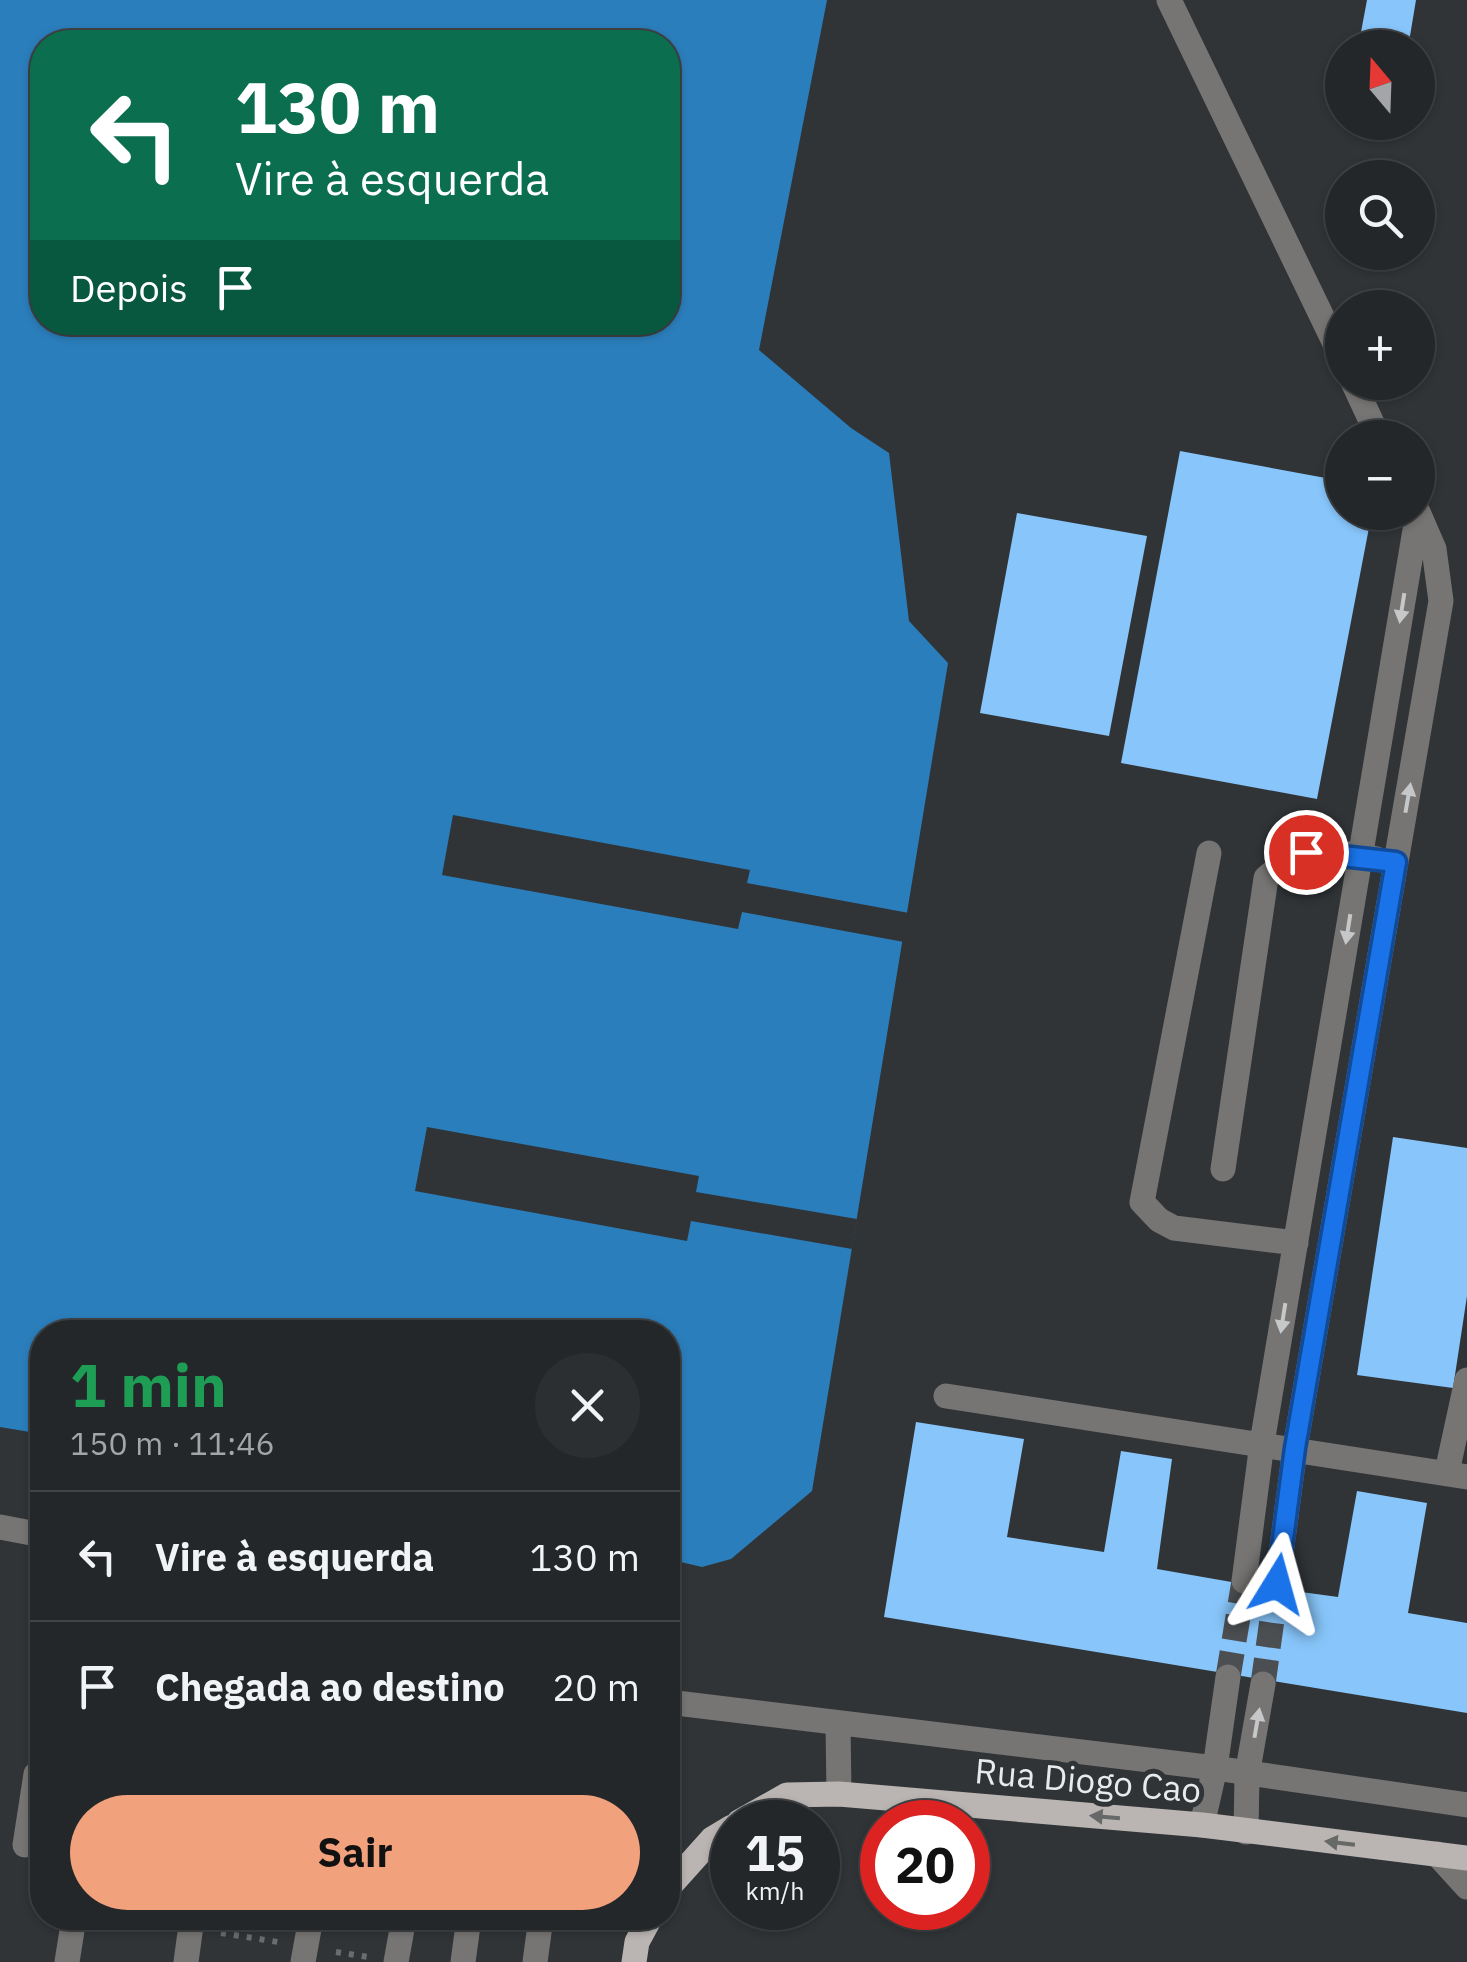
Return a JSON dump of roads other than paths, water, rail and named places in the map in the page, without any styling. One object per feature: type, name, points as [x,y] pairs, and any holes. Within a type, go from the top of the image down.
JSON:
[{"type":"main road","name":"Rua Diogo Cao","points":[[779,1800],[788,1795],[838,1794],[1202,1826],[1437,1854],[1466,1881]]},
{"type":"main road","points":[[680,1875],[710,1841]]},
{"type":"street","points":[[1169,0],[1325,323]]},
{"type":"street","points":[[1244,1580],[1262,1444],[1415,530]]},
{"type":"street","points":[[1277,1584],[1295,1448],[1441,602],[1434,548],[1426,530]]},
{"type":"street","points":[[1223,1169],[1266,878],[1282,864],[1306,852],[1396,862]]},
{"type":"street","points":[[1209,853],[1142,1202],[1159,1220],[1174,1228],[1296,1243]]},
{"type":"street","points":[[1290,1273],[1324,1279]]},
{"type":"street","points":[[946,1396],[1457,1475],[1467,1380]]},
{"type":"street","points":[[0,1527],[30,1533]]},
{"type":"street","points":[[1202,1826],[1228,1677]]},
{"type":"street","points":[[1246,1832],[1248,1775],[1264,1684]]},
{"type":"street","points":[[680,1704],[1215,1768],[1467,1805]]},
{"type":"street","points":[[838,1724],[838,1794]]},
{"type":"street","points":[[25,1845],[30,1813]]},
{"type":"street","points":[[66,1962],[72,1930]]},
{"type":"street","points":[[186,1962],[189,1930]]},
{"type":"street","points":[[311,1930],[313,1956]]},
{"type":"street","points":[[385,1960],[399,1930]]},
{"type":"street","points":[[462,1962],[467,1930]]},
{"type":"street","points":[[535,1962],[539,1930]]},
{"type":"water","points":[[0,0],[827,0],[759,350],[851,428],[889,453],[909,621],[948,663],[812,1491],[731,1559],[702,1567],[680,1562],[680,1320],[30,1320],[30,1432],[0,1427]]},
{"type":"tunnel","points":[[1228,1677],[1244,1581]]},
{"type":"tunnel","points":[[1263,1684],[1277,1584]]}]
